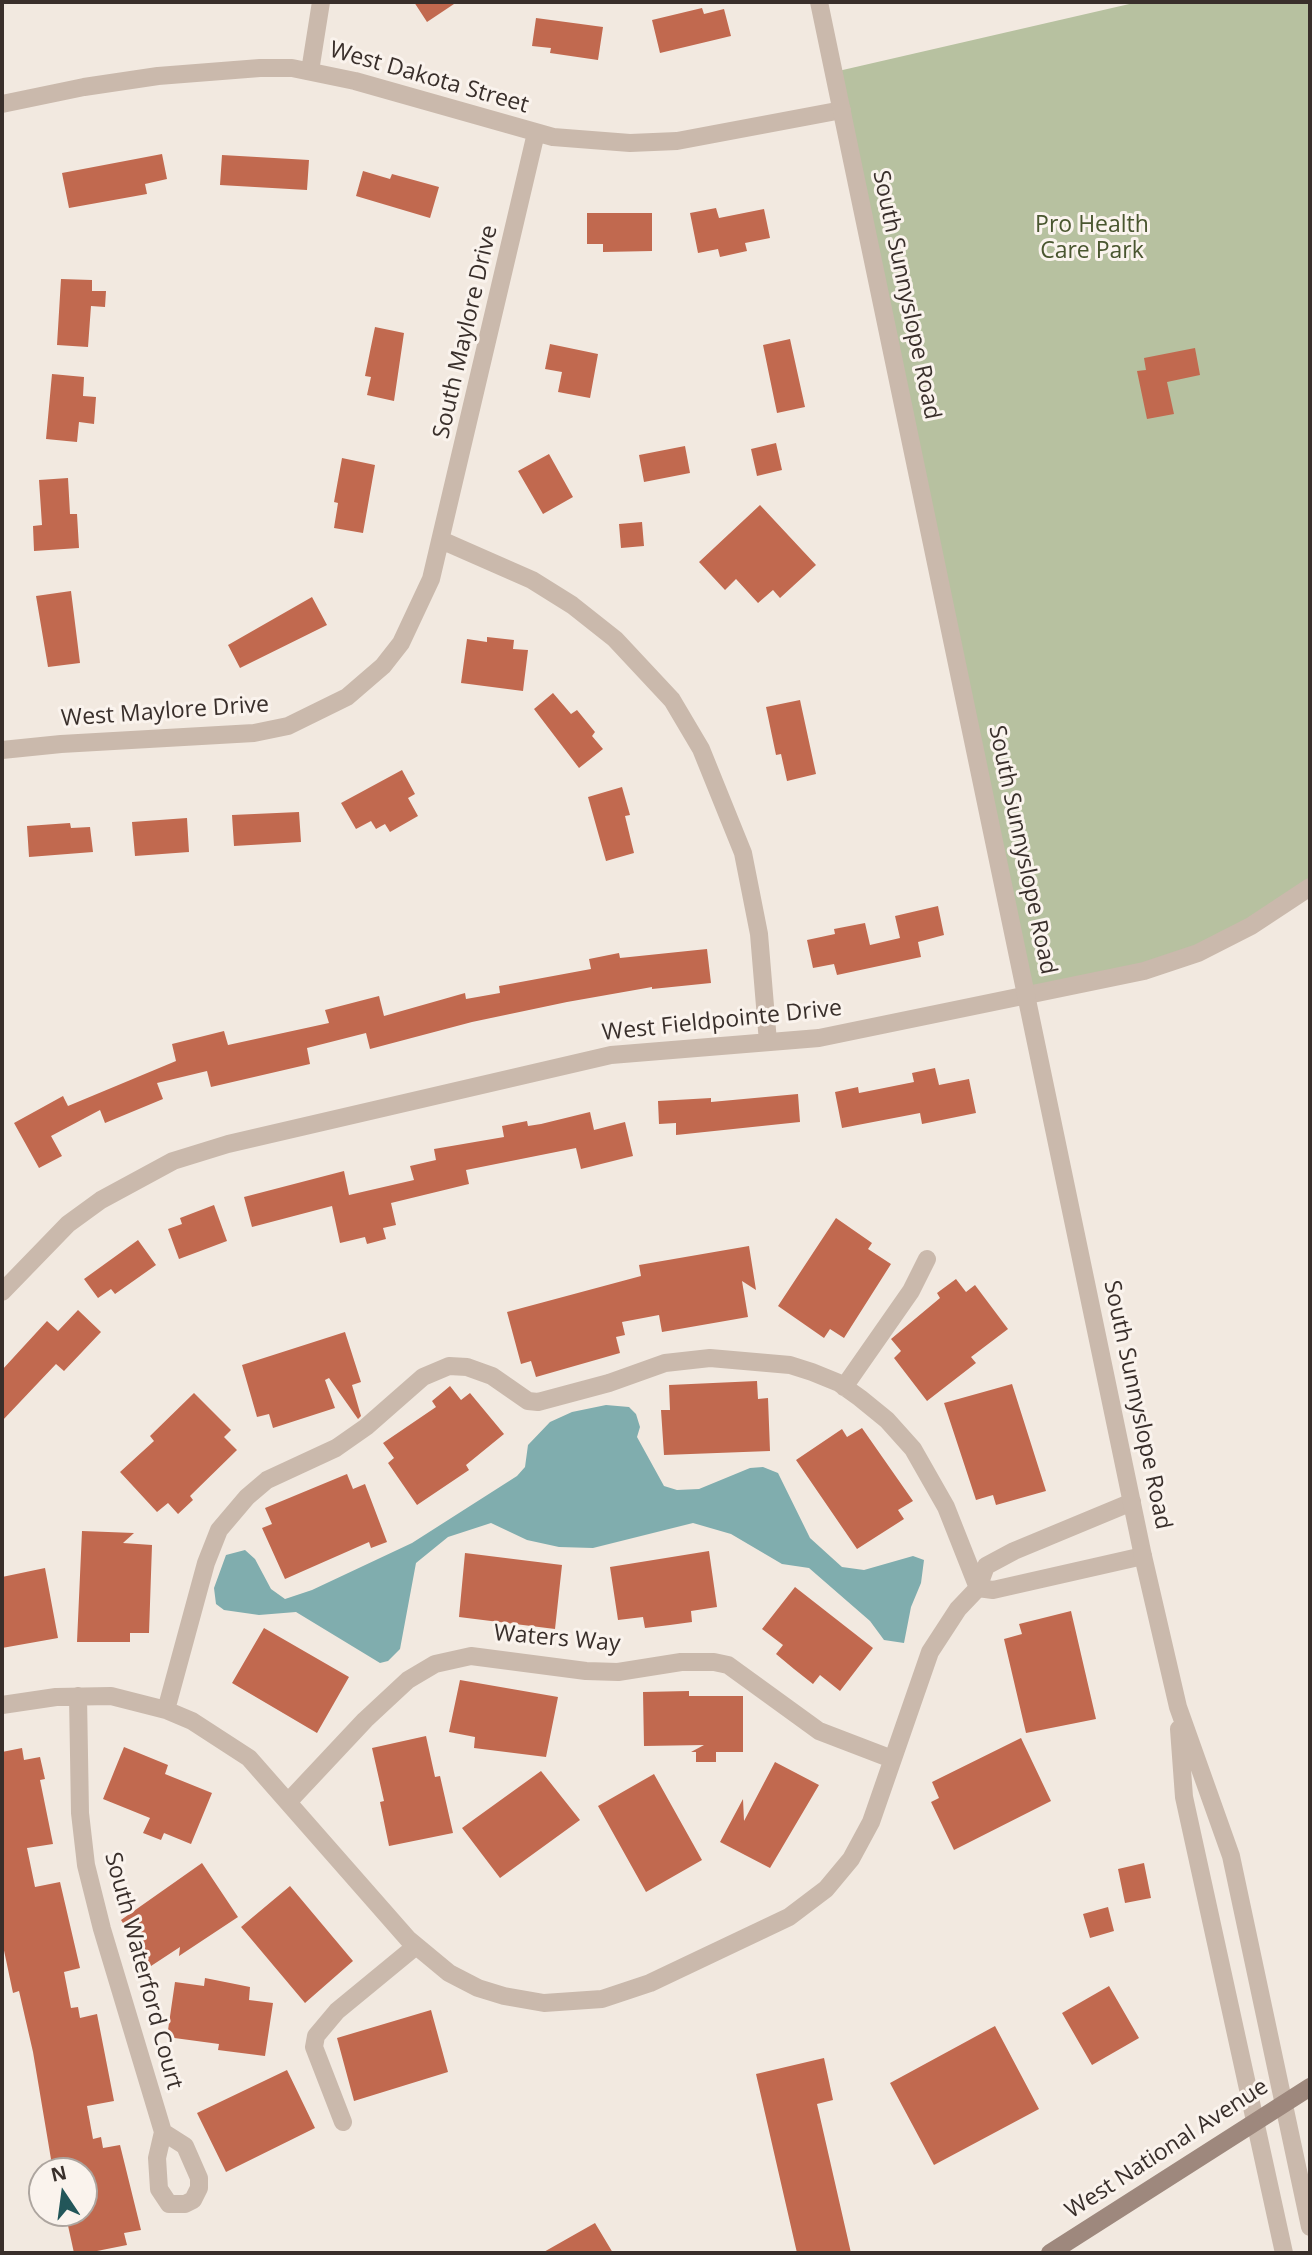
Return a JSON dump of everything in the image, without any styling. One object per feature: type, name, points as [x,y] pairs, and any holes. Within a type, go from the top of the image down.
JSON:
[{"type":"main road","name":"West National Avenue","points":[[1050,2253],[1310,2087]]},
{"type":"street","points":[[310,71],[321,2]]},
{"type":"street","name":"South Sunnyslope Road","points":[[819,2],[1028,994],[1143,1556],[1178,1707],[1231,1856],[1310,2227]]},
{"type":"street","name":"West Dakota Street","points":[[2,104],[83,87],[158,76],[260,68],[310,71],[536,134],[629,144],[677,141],[842,110]]},
{"type":"street","name":"South Maylore Drive","points":[[441,540],[536,134]]},
{"type":"street","points":[[441,540],[532,580],[572,605],[615,639],[672,700],[701,750],[743,853],[759,934],[768,1042]]},
{"type":"street","name":"West Maylore Drive","points":[[2,750],[254,733],[288,726],[314,716],[347,697],[372,677],[401,643],[431,579],[441,540]]},
{"type":"street","name":"West Fieldpointe Drive","points":[[2,1292],[68,1224],[122,1187],[173,1161],[228,1144],[611,1055],[819,1038],[1144,971],[1198,953],[1251,926],[1310,887]]},
{"type":"street","points":[[844,1387],[911,1292],[927,1259]]},
{"type":"street","points":[[166,1710],[206,1563],[219,1530],[247,1497],[267,1480],[336,1448],[366,1427],[423,1377],[439,1368],[467,1367],[492,1376],[528,1401],[538,1402],[609,1383],[665,1363],[710,1358],[790,1365],[844,1387],[887,1420],[913,1449],[930,1474],[978,1588]]},
{"type":"street","points":[[2,1705],[78,1696],[111,1696],[166,1710],[192,1720],[248,1758],[416,1946],[468,1983],[504,1996],[544,2003],[602,1999],[650,1983],[789,1917],[826,1889],[851,1859],[871,1822],[930,1652],[958,1609],[978,1588],[985,1566],[1014,1550],[1132,1502]]},
{"type":"street","points":[[978,1588],[992,1590],[1143,1556]]},
{"type":"street","name":"Waters Way","points":[[289,1801],[365,1720],[408,1680],[435,1664],[471,1656],[586,1671],[618,1672],[681,1662],[728,1665],[820,1731],[892,1759]]},
{"type":"street","name":"South Waterford Court","points":[[78,1696],[80,1813],[86,1865],[102,1929],[163,2132]]},
{"type":"street","name":"South Sunnyslope Road","points":[[1178,1707],[1184,1797],[1283,2253]]},
{"type":"street","points":[[343,2122],[314,2047],[316,2036],[337,2011],[416,1946]]},
{"type":"green space","name":"Pro Health Care Park","points":[[1138,2],[1310,2],[1310,887],[1198,953],[1028,994],[834,72]]},
{"type":"water","points":[[606,1405],[629,1407],[636,1414],[640,1427],[637,1437],[664,1486],[677,1490],[699,1489],[750,1468],[763,1467],[778,1473],[810,1538],[842,1567],[864,1570],[913,1556],[924,1560],[921,1583],[911,1607],[904,1643],[884,1640],[870,1621],[809,1568],[782,1564],[731,1534],[693,1523],[593,1548],[559,1547],[527,1540],[491,1523],[448,1537],[416,1563],[400,1649],[388,1661],[380,1663],[296,1612],[259,1615],[224,1610],[216,1604],[214,1588],[226,1555],[245,1550],[255,1559],[271,1589],[285,1599],[312,1590],[412,1543],[517,1476],[525,1467],[528,1445],[550,1422],[572,1412]]},
{"type":"building","points":[[414,2],[457,2],[427,22]]},
{"type":"building","points":[[702,8],[704,14],[724,9],[731,36],[660,53],[652,20]]},
{"type":"building","points":[[536,18],[603,27],[598,60],[550,53],[551,48],[532,46]]},
{"type":"building","points":[[162,154],[167,179],[145,184],[147,194],[69,208],[62,173]]},
{"type":"building","points":[[222,155],[309,160],[307,190],[220,185]]},
{"type":"building","points":[[363,171],[390,179],[392,174],[439,187],[430,218],[356,196]]},
{"type":"building","points":[[716,208],[719,218],[764,209],[770,238],[745,243],[747,251],[720,257],[718,249],[698,253],[690,213]]},
{"type":"building","points":[[587,213],[652,213],[652,251],[603,252],[603,244],[587,244]]},
{"type":"building","points":[[61,279],[92,280],[92,291],[106,291],[105,307],[91,306],[88,347],[57,345]]},
{"type":"building","points":[[375,327],[404,333],[394,401],[367,395],[371,377],[365,376]]},
{"type":"building","points":[[790,339],[805,407],[777,413],[763,345]]},
{"type":"building","points":[[550,344],[598,354],[590,398],[558,392],[562,372],[545,369]]},
{"type":"building","points":[[1195,348],[1200,375],[1167,382],[1174,414],[1147,419],[1137,371],[1146,370],[1144,358]]},
{"type":"building","points":[[52,374],[84,377],[83,396],[96,397],[94,424],[79,422],[77,442],[46,439]]},
{"type":"building","points":[[776,443],[782,470],[757,476],[751,449]]},
{"type":"building","points":[[685,446],[690,473],[644,482],[639,455]]},
{"type":"building","points":[[549,454],[573,497],[543,514],[518,471]]},
{"type":"building","points":[[342,458],[375,465],[363,533],[334,528],[338,503],[334,502]]},
{"type":"building","points":[[68,478],[70,514],[77,514],[79,548],[34,551],[33,526],[42,525],[39,480]]},
{"type":"building","points":[[760,505],[816,565],[780,598],[773,590],[758,603],[736,579],[725,590],[699,562]]},
{"type":"building","points":[[642,522],[644,546],[621,548],[619,524]]},
{"type":"building","points":[[71,591],[80,663],[48,667],[36,596]]},
{"type":"building","points":[[312,597],[327,625],[240,668],[228,645]]},
{"type":"building","points":[[487,637],[514,640],[513,649],[528,650],[523,691],[461,683],[467,639],[487,642]]},
{"type":"building","points":[[553,693],[571,714],[577,710],[595,732],[592,736],[603,749],[579,768],[534,709]]},
{"type":"building","points":[[800,700],[816,774],[787,781],[781,754],[776,755],[766,707]]},
{"type":"building","points":[[402,770],[415,794],[408,798],[418,816],[390,832],[385,824],[376,829],[371,821],[356,829],[341,803]]},
{"type":"building","points":[[622,787],[630,815],[625,816],[634,853],[606,861],[588,797]]},
{"type":"building","points":[[299,812],[301,842],[234,846],[232,815]]},
{"type":"building","points":[[187,818],[189,852],[135,856],[132,822]]},
{"type":"building","points":[[70,823],[71,828],[90,827],[93,852],[29,857],[27,826]]},
{"type":"building","points":[[938,906],[944,935],[918,942],[921,957],[837,975],[834,964],[813,968],[807,940],[835,934],[834,929],[865,923],[870,945],[900,938],[895,916]]},
{"type":"building","points":[[707,949],[711,983],[652,987],[567,1002],[472,1022],[370,1049],[366,1033],[307,1048],[310,1064],[211,1087],[207,1071],[157,1083],[163,1099],[105,1123],[100,1110],[51,1136],[62,1156],[39,1168],[14,1123],[63,1096],[68,1106],[176,1061],[172,1044],[224,1031],[228,1045],[329,1023],[325,1010],[379,996],[384,1016],[465,993],[466,999],[500,993],[499,986],[591,969],[589,959],[619,953],[620,958]]},
{"type":"building","points":[[935,1068],[939,1085],[969,1079],[976,1113],[922,1124],[920,1113],[842,1128],[835,1092],[858,1087],[859,1093],[914,1082],[912,1073]]},
{"type":"building","points":[[798,1094],[800,1122],[676,1135],[676,1123],[659,1124],[658,1101],[711,1098],[711,1102]]},
{"type":"building","points":[[590,1112],[594,1130],[625,1122],[633,1156],[581,1169],[576,1148],[466,1170],[469,1184],[391,1203],[396,1225],[383,1228],[386,1239],[367,1244],[365,1237],[340,1243],[332,1206],[252,1227],[244,1197],[344,1171],[349,1195],[414,1180],[410,1166],[436,1160],[434,1149],[504,1137],[502,1126],[527,1121],[528,1126],[541,1124]]},
{"type":"building","points":[[214,1205],[227,1241],[179,1259],[168,1229],[182,1224],[180,1218]]},
{"type":"building","points":[[836,1218],[872,1243],[868,1249],[891,1264],[844,1338],[830,1329],[824,1338],[778,1306]]},
{"type":"building","points":[[138,1240],[156,1265],[115,1294],[111,1289],[98,1298],[84,1279]]},
{"type":"building","points":[[749,1246],[756,1290],[742,1281],[748,1317],[662,1332],[659,1315],[622,1322],[625,1335],[616,1337],[620,1353],[536,1377],[531,1361],[521,1364],[507,1312],[641,1276],[639,1265]]},
{"type":"building","points":[[956,1279],[966,1292],[975,1285],[1008,1329],[971,1357],[976,1363],[927,1401],[894,1358],[901,1351],[891,1339],[940,1298],[937,1293]]},
{"type":"building","points":[[78,1310],[101,1332],[64,1371],[56,1364],[2,1421],[2,1370],[47,1321],[58,1331]]},
{"type":"building","points":[[345,1332],[361,1382],[352,1385],[361,1416],[358,1419],[329,1378],[325,1380],[335,1408],[273,1428],[269,1414],[257,1417],[242,1365]]},
{"type":"building","points":[[757,1381],[758,1399],[768,1398],[770,1451],[664,1455],[661,1410],[670,1410],[669,1385]]},
{"type":"building","points":[[1012,1384],[1046,1491],[996,1505],[993,1495],[976,1500],[944,1403]]},
{"type":"building","points":[[450,1386],[461,1400],[470,1393],[504,1434],[466,1465],[469,1470],[417,1505],[388,1463],[394,1458],[383,1443],[436,1407],[432,1401]]},
{"type":"building","points":[[194,1393],[231,1430],[224,1437],[237,1450],[190,1496],[193,1500],[178,1514],[168,1503],[157,1512],[120,1472],[154,1441],[150,1436]]},
{"type":"building","points":[[862,1428],[913,1501],[898,1510],[904,1519],[857,1549],[796,1460],[842,1429],[847,1437]]},
{"type":"building","points":[[347,1474],[353,1489],[365,1484],[387,1542],[371,1548],[369,1542],[285,1579],[262,1528],[272,1524],[265,1508]]},
{"type":"building","points":[[82,1531],[134,1533],[123,1543],[152,1545],[149,1633],[130,1633],[130,1642],[77,1642]]},
{"type":"building","points":[[709,1551],[717,1607],[691,1611],[692,1622],[670,1625],[645,1628],[643,1617],[618,1620],[610,1567]]},
{"type":"building","points":[[465,1553],[562,1565],[555,1629],[459,1617]]},
{"type":"building","points":[[45,1568],[58,1638],[2,1648],[2,1577]]},
{"type":"building","points":[[795,1587],[873,1648],[840,1691],[820,1675],[813,1684],[794,1669],[776,1654],[783,1645],[762,1629]]},
{"type":"building","points":[[1071,1611],[1096,1719],[1026,1733],[1004,1639],[1022,1634],[1019,1624]]},
{"type":"building","points":[[264,1628],[349,1677],[317,1733],[232,1683]]},
{"type":"building","points":[[460,1680],[558,1697],[546,1757],[474,1748],[475,1737],[449,1732]]},
{"type":"building","points":[[689,1691],[689,1696],[743,1696],[743,1752],[716,1752],[716,1762],[696,1762],[696,1752],[691,1752],[704,1745],[644,1746],[643,1692]]},
{"type":"building","points":[[426,1736],[435,1777],[440,1776],[453,1833],[389,1846],[380,1802],[384,1801],[372,1748]]},
{"type":"building","points":[[1021,1738],[1051,1801],[954,1850],[931,1802],[939,1798],[932,1782]]},
{"type":"building","points":[[124,1747],[168,1765],[165,1774],[212,1793],[191,1844],[164,1833],[161,1840],[143,1833],[150,1818],[103,1799]]},
{"type":"building","points":[[22,1748],[24,1760],[40,1757],[45,1779],[40,1780],[53,1844],[27,1848],[35,1887],[60,1882],[80,1968],[64,1972],[71,2008],[78,2007],[80,2018],[97,2014],[114,2101],[87,2106],[93,2139],[101,2137],[103,2148],[120,2145],[141,2230],[124,2233],[127,2245],[74,2253],[68,2227],[98,2227],[98,2157],[51,2157],[33,2052],[19,1991],[13,1993],[2,1941],[2,1752]]},
{"type":"building","points":[[775,1762],[819,1785],[770,1868],[720,1842],[743,1799],[744,1821]]},
{"type":"building","points":[[541,1771],[580,1820],[500,1878],[462,1828]]},
{"type":"building","points":[[654,1774],[702,1860],[646,1892],[598,1806]]},
{"type":"building","points":[[202,1863],[238,1917],[179,1956],[180,1947],[151,1966],[121,1920]]},
{"type":"building","points":[[1144,1863],[1151,1898],[1125,1903],[1118,1869]]},
{"type":"building","points":[[290,1886],[353,1961],[305,2003],[241,1927]]},
{"type":"building","points":[[1108,1907],[1114,1931],[1090,1938],[1083,1914]]},
{"type":"building","points":[[205,1978],[250,1987],[249,2000],[273,2003],[265,2056],[218,2050],[219,2044],[167,2037],[175,1982],[204,1986]]},
{"type":"building","points":[[1109,1986],[1139,2038],[1092,2065],[1062,2013]]},
{"type":"building","points":[[431,2010],[448,2072],[354,2101],[337,2038]]},
{"type":"building","points":[[995,2026],[1039,2109],[934,2165],[890,2083]]},
{"type":"building","points":[[824,2058],[833,2100],[817,2104],[851,2253],[797,2253],[756,2074]]},
{"type":"building","points":[[287,2070],[315,2128],[226,2172],[197,2113]]},
{"type":"building","points":[[595,2223],[613,2253],[542,2253]]}]
